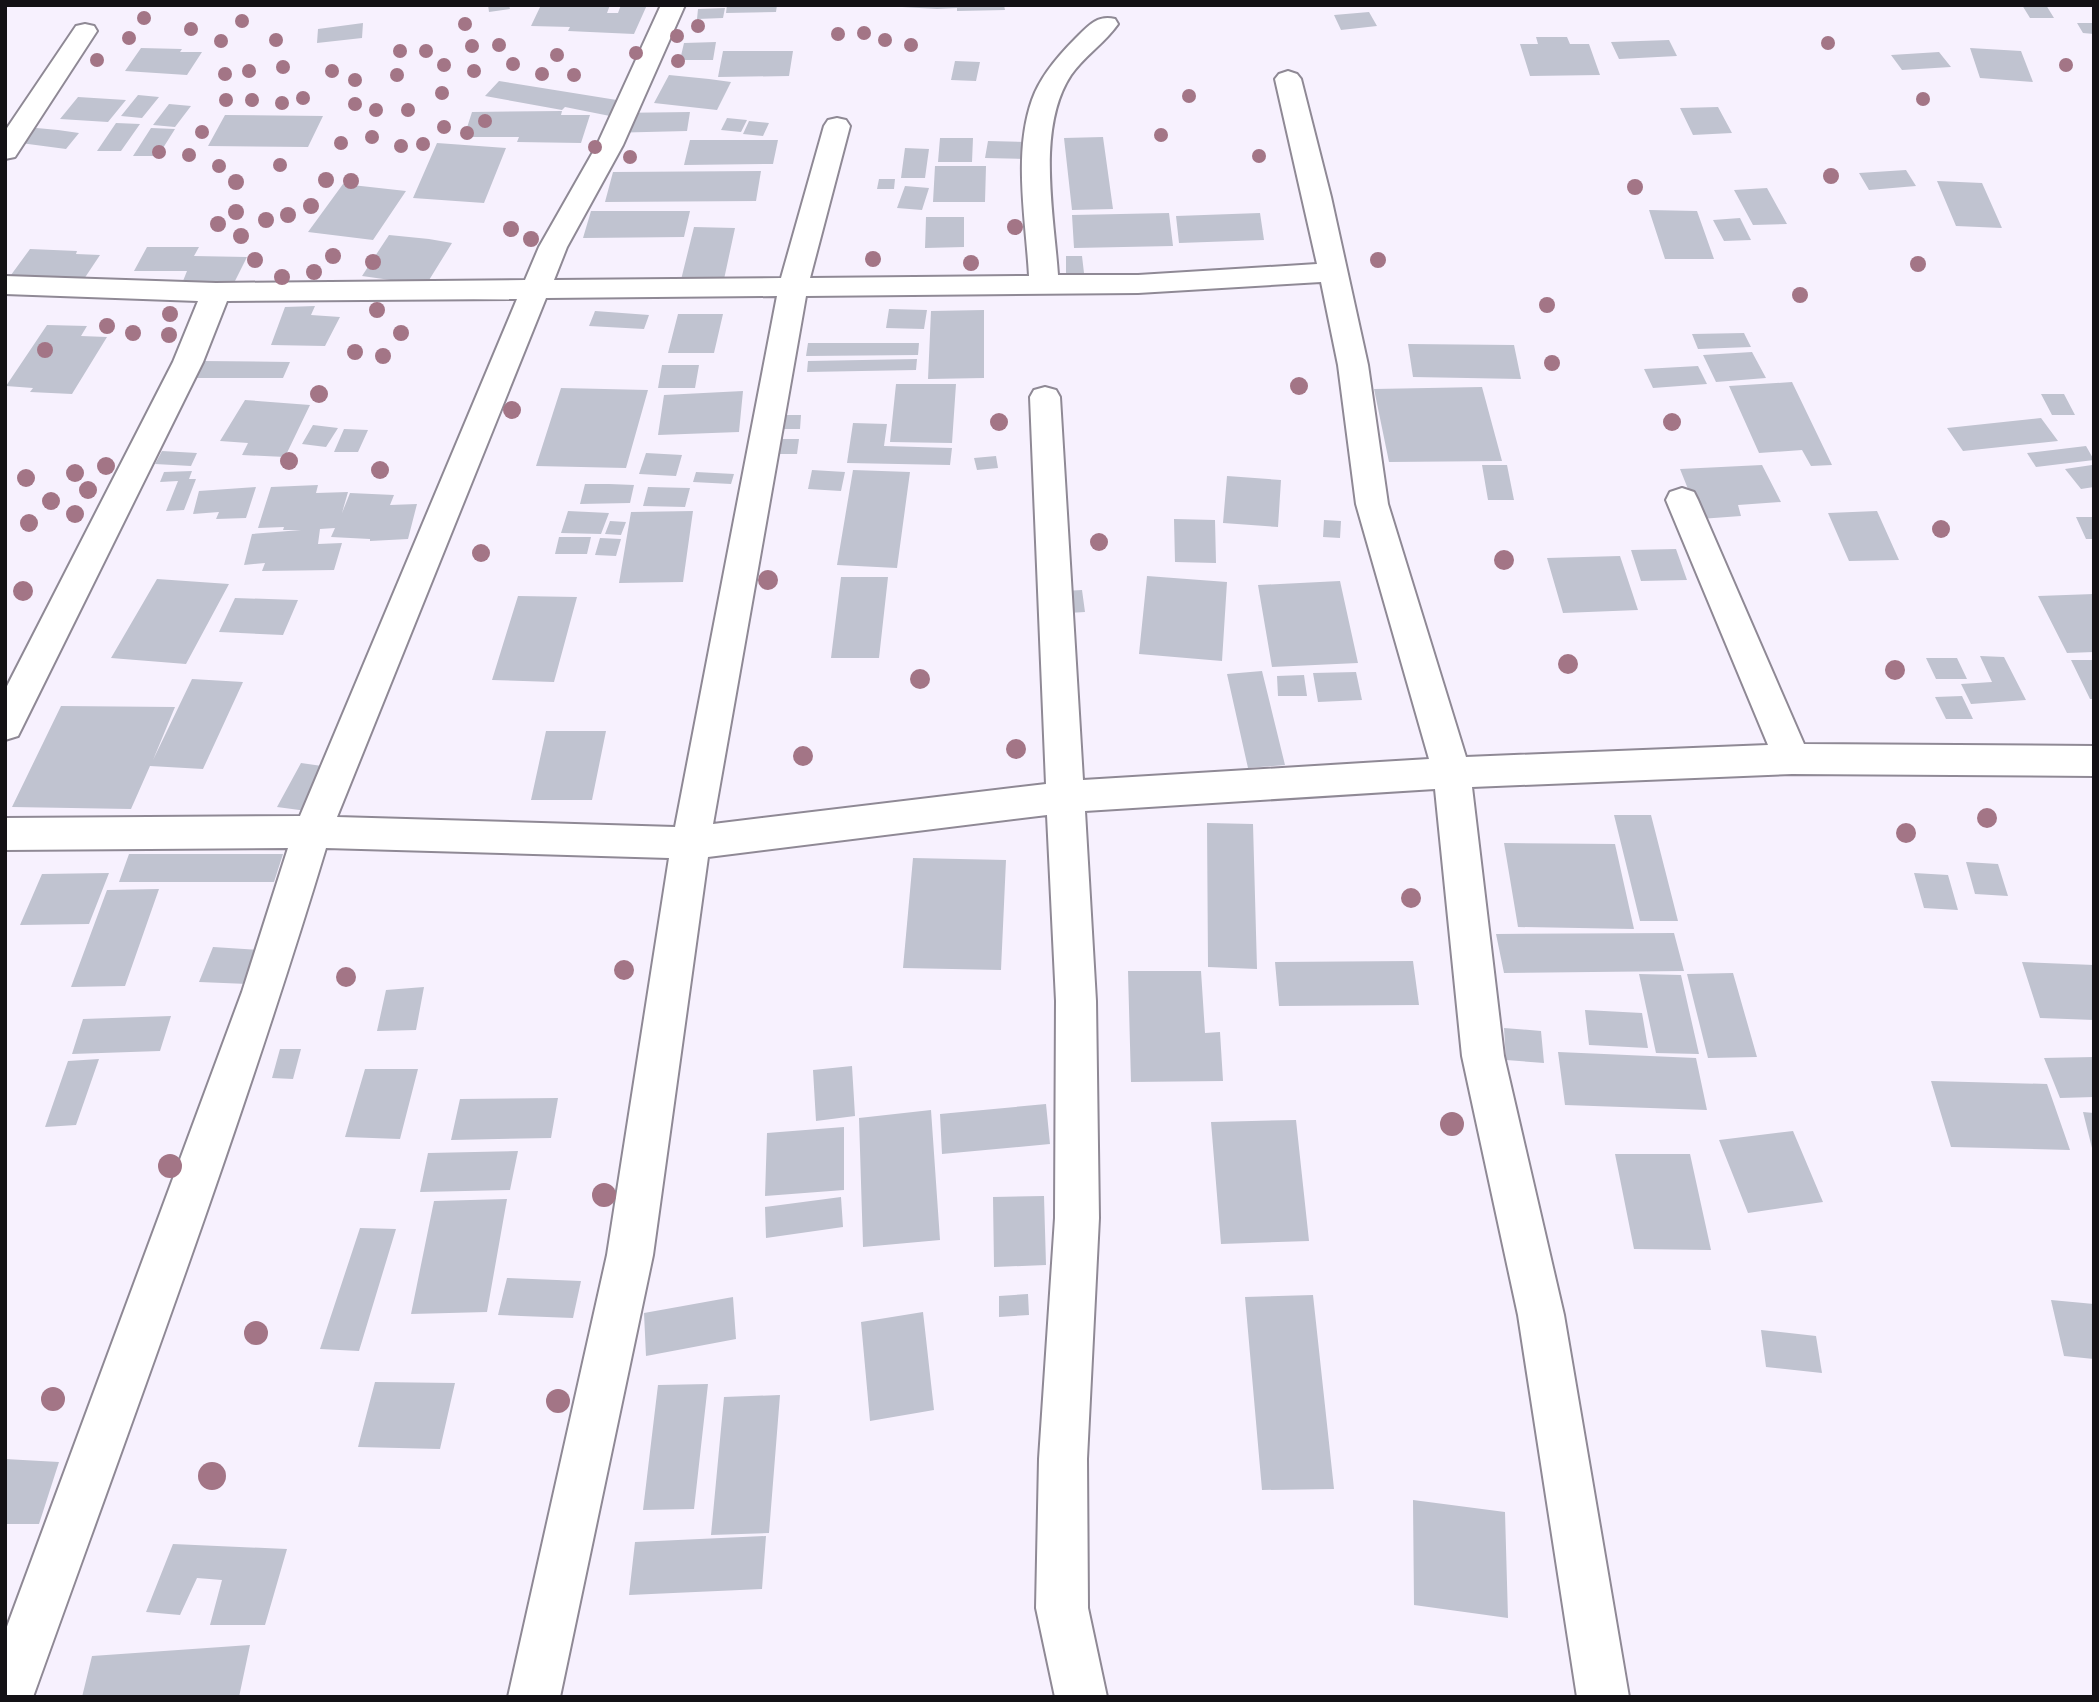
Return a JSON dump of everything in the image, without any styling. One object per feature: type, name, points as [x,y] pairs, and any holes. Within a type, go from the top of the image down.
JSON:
[{"type":"street","points":[[7,1697],[183,1217],[262,992],[312,832],[554,247],[610,145],[673,5]]},
{"type":"street","points":[[1044,284],[1037,140],[1045,100],[1058,75],[1083,44],[1106,24]]},
{"type":"street","points":[[5,151],[85,31]]},
{"type":"street","points":[[1289,79],[1353,365],[1372,504],[1452,773],[1483,1056],[1541,1315],[1603,1697]]},
{"type":"street","points":[[534,1697],[630,1255],[691,843],[793,287],[837,126]]},
{"type":"street","points":[[5,285],[216,292],[1138,284],[1332,272]]},
{"type":"street","points":[[5,726],[188,362],[216,292]]},
{"type":"street","points":[[1045,397],[1076,1001],[1077,1218],[1063,1459],[1062,1608],[1081,1697]]},
{"type":"street","points":[[1682,500],[1792,759]]},
{"type":"street","points":[[5,834],[312,832],[691,843],[1065,797],[1452,773],[1792,759],[2094,761]]},
{"type":"building","points":[[488,5],[509,5],[510,9],[489,12]]},
{"type":"building","points":[[541,5],[610,5],[607,13],[618,13],[621,5],[647,5],[634,34],[568,31],[570,27],[531,26]]},
{"type":"building","points":[[727,5],[777,5],[776,12],[726,13]]},
{"type":"building","points":[[902,5],[1004,5],[1005,10],[957,11],[957,8]]},
{"type":"building","points":[[2022,5],[2046,5],[2054,18],[2030,18]]},
{"type":"building","points":[[725,8],[723,18],[697,19],[698,9]]},
{"type":"building","points":[[1369,12],[1377,26],[1341,30],[1334,15]]},
{"type":"building","points":[[363,23],[362,38],[317,43],[318,29]]},
{"type":"building","points":[[2077,23],[2094,23],[2094,34],[2083,33]]},
{"type":"building","points":[[1536,37],[1567,37],[1570,44],[1589,44],[1600,75],[1530,76],[1520,44],[1538,44]]},
{"type":"building","points":[[1669,40],[1677,56],[1619,59],[1611,42]]},
{"type":"building","points":[[716,42],[713,60],[680,60],[684,43]]},
{"type":"building","points":[[141,48],[202,52],[187,75],[125,71]]},
{"type":"building","points":[[1970,48],[2021,51],[2033,82],[1980,78]]},
{"type":"building","points":[[723,51],[793,51],[789,76],[718,77]]},
{"type":"building","points":[[1939,52],[1951,67],[1902,70],[1891,55]]},
{"type":"building","points":[[955,61],[980,62],[976,81],[951,80]]},
{"type":"building","points":[[669,75],[731,82],[717,110],[654,103]]},
{"type":"building","points":[[499,81],[623,101],[613,113],[690,112],[687,131],[606,133],[610,116],[485,96]]},
{"type":"building","points":[[138,95],[159,97],[142,118],[121,116]]},
{"type":"building","points":[[78,97],[126,100],[108,122],[60,119]]},
{"type":"building","points":[[169,104],[191,106],[175,127],[153,125]]},
{"type":"building","points":[[1718,107],[1732,133],[1693,135],[1680,108]]},
{"type":"building","points":[[562,111],[561,115],[590,115],[581,143],[517,142],[519,137],[464,137],[472,112]]},
{"type":"building","points":[[225,115],[323,116],[308,147],[208,146]]},
{"type":"building","points":[[727,118],[747,120],[741,132],[721,130]]},
{"type":"building","points":[[749,121],[769,123],[763,136],[743,134]]},
{"type":"building","points":[[116,123],[140,124],[121,151],[97,151]]},
{"type":"building","points":[[26,127],[79,133],[66,149],[13,142]]},
{"type":"building","points":[[151,128],[175,129],[158,156],[133,156]]},
{"type":"building","points":[[1103,137],[1113,209],[1072,210],[1064,138]]},
{"type":"building","points":[[940,138],[973,138],[972,162],[938,162]]},
{"type":"building","points":[[690,140],[778,140],[773,164],[684,165]]},
{"type":"building","points":[[988,141],[1028,142],[1027,159],[985,158]]},
{"type":"building","points":[[437,143],[506,148],[484,203],[413,198]]},
{"type":"building","points":[[905,148],[929,149],[925,178],[901,178]]},
{"type":"building","points":[[935,166],[986,166],[985,202],[933,202]]},
{"type":"building","points":[[1906,170],[1916,186],[1869,190],[1859,173]]},
{"type":"building","points":[[761,171],[756,201],[605,202],[613,172]]},
{"type":"building","points":[[879,179],[895,179],[894,189],[877,189]]},
{"type":"building","points":[[1937,181],[1982,183],[2002,228],[1956,226]]},
{"type":"building","points":[[343,184],[406,191],[373,240],[308,232]]},
{"type":"building","points":[[905,186],[929,188],[922,210],[897,208]]},
{"type":"building","points":[[1767,188],[1787,224],[1753,225],[1734,190]]},
{"type":"building","points":[[1649,210],[1697,211],[1714,259],[1665,259]]},
{"type":"building","points":[[591,211],[690,211],[684,237],[583,238]]},
{"type":"building","points":[[1169,213],[1173,246],[1074,248],[1072,215]]},
{"type":"building","points":[[1260,213],[1264,240],[1179,243],[1176,216]]},
{"type":"building","points":[[926,217],[964,217],[964,247],[925,248]]},
{"type":"building","points":[[1740,218],[1751,240],[1724,241],[1713,220]]},
{"type":"building","points":[[694,227],[735,228],[723,284],[680,284]]},
{"type":"building","points":[[389,235],[452,243],[426,285],[362,276]]},
{"type":"building","points":[[147,247],[199,247],[194,256],[247,257],[235,281],[183,281],[187,271],[134,271]]},
{"type":"building","points":[[30,249],[100,255],[82,282],[11,275]]},
{"type":"building","points":[[1066,256],[1082,256],[1084,273],[1066,273]]},
{"type":"building","points":[[315,306],[311,315],[340,317],[325,346],[271,345],[285,307]]},
{"type":"building","points":[[889,309],[927,310],[924,329],[886,328]]},
{"type":"building","points":[[984,310],[984,378],[928,379],[931,311]]},
{"type":"building","points":[[595,311],[649,315],[644,329],[589,326]]},
{"type":"building","points":[[678,314],[723,314],[714,353],[668,353]]},
{"type":"building","points":[[47,325],[87,326],[81,336],[107,337],[72,394],[30,392],[33,388],[6,386]]},
{"type":"building","points":[[1744,333],[1751,347],[1698,349],[1692,334]]},
{"type":"building","points":[[808,343],[919,343],[918,355],[806,356]]},
{"type":"building","points":[[1408,344],[1514,345],[1521,379],[1413,377]]},
{"type":"building","points":[[1752,352],[1766,378],[1716,382],[1703,355]]},
{"type":"building","points":[[917,359],[916,370],[807,372],[808,361]]},
{"type":"building","points":[[202,361],[290,362],[283,378],[193,378]]},
{"type":"building","points":[[662,365],[699,365],[695,388],[658,388]]},
{"type":"building","points":[[1698,366],[1707,384],[1653,388],[1644,369]]},
{"type":"building","points":[[1792,382],[1832,465],[1811,466],[1802,450],[1759,453],[1729,386]]},
{"type":"building","points":[[896,384],[956,384],[952,443],[890,442]]},
{"type":"building","points":[[1482,387],[1502,461],[1389,462],[1374,389]]},
{"type":"building","points":[[561,388],[648,390],[626,468],[536,466]]},
{"type":"building","points":[[743,391],[739,432],[658,435],[664,395]]},
{"type":"building","points":[[2041,394],[2064,394],[2075,415],[2052,415]]},
{"type":"building","points":[[245,400],[310,405],[285,457],[242,455],[248,443],[220,441]]},
{"type":"building","points":[[785,415],[801,415],[800,429],[783,429]]},
{"type":"building","points":[[2041,418],[2058,441],[1963,451],[1947,428]]},
{"type":"building","points":[[853,423],[887,424],[884,446],[952,448],[950,465],[847,463]]},
{"type":"building","points":[[313,425],[338,428],[326,447],[302,444]]},
{"type":"building","points":[[344,429],[368,430],[358,452],[334,452]]},
{"type":"building","points":[[780,439],[799,439],[797,454],[778,454]]},
{"type":"building","points":[[2086,446],[2094,460],[2036,467],[2027,453]]},
{"type":"building","points":[[162,451],[197,453],[191,466],[155,464]]},
{"type":"building","points":[[646,453],[682,455],[676,476],[639,474]]},
{"type":"building","points":[[996,456],[998,468],[977,470],[974,458]]},
{"type":"building","points":[[1482,465],[1507,465],[1514,500],[1488,500]]},
{"type":"building","points":[[1762,465],[1781,502],[1738,505],[1741,516],[1700,519],[1680,469]]},
{"type":"building","points":[[2092,465],[2094,487],[2081,489],[2065,469]]},
{"type":"building","points":[[812,470],[845,472],[841,491],[808,489]]},
{"type":"building","points":[[853,470],[910,472],[897,568],[837,565]]},
{"type":"building","points":[[192,471],[189,479],[196,479],[184,510],[166,511],[178,481],[160,482],[164,472]]},
{"type":"building","points":[[696,472],[734,474],[731,484],[693,482]]},
{"type":"building","points":[[1227,476],[1281,480],[1278,527],[1223,523]]},
{"type":"building","points":[[585,484],[634,485],[630,503],[580,504]]},
{"type":"building","points":[[318,485],[316,493],[348,492],[342,513],[350,493],[394,495],[390,505],[417,504],[408,539],[370,541],[331,537],[335,528],[320,529],[318,544],[342,543],[334,570],[262,571],[265,563],[244,565],[252,534],[301,530],[283,530],[284,527],[258,528],[271,487]]},
{"type":"building","points":[[256,487],[246,518],[216,519],[219,512],[193,514],[199,491]]},
{"type":"building","points":[[648,487],[690,488],[685,507],[643,506]]},
{"type":"building","points":[[568,511],[609,513],[601,534],[561,533]]},
{"type":"building","points":[[693,511],[683,582],[619,583],[631,512]]},
{"type":"building","points":[[1877,511],[1899,560],[1849,561],[1828,513]]},
{"type":"building","points":[[2076,517],[2094,517],[2094,539],[2086,539]]},
{"type":"building","points":[[1174,519],[1215,520],[1216,563],[1175,562]]},
{"type":"building","points":[[1324,520],[1341,521],[1340,538],[1323,537]]},
{"type":"building","points":[[610,521],[626,522],[621,535],[605,534]]},
{"type":"building","points":[[559,537],[591,537],[587,554],[555,554]]},
{"type":"building","points":[[600,538],[621,539],[616,556],[595,555]]},
{"type":"building","points":[[1676,549],[1687,580],[1641,581],[1631,550]]},
{"type":"building","points":[[1620,556],[1638,610],[1563,613],[1547,558]]},
{"type":"building","points":[[1147,576],[1227,582],[1222,661],[1139,654]]},
{"type":"building","points":[[841,577],[888,577],[879,658],[831,658]]},
{"type":"building","points":[[157,579],[229,584],[186,664],[111,658]]},
{"type":"building","points":[[1340,581],[1358,663],[1272,667],[1258,585]]},
{"type":"building","points":[[1082,590],[1085,612],[1068,613],[1064,591]]},
{"type":"building","points":[[2094,594],[2094,652],[2067,653],[2038,596]]},
{"type":"building","points":[[518,596],[577,597],[554,682],[492,680]]},
{"type":"building","points":[[235,598],[298,600],[283,635],[219,632]]},
{"type":"building","points":[[1980,656],[2004,657],[2026,700],[1971,704],[1961,684],[1992,682]]},
{"type":"building","points":[[1926,658],[1957,658],[1967,679],[1936,679]]},
{"type":"building","points":[[2071,660],[2094,660],[2094,699],[2090,699]]},
{"type":"building","points":[[1262,671],[1285,765],[1248,768],[1227,674]]},
{"type":"building","points":[[1356,672],[1362,700],[1318,702],[1313,673]]},
{"type":"building","points":[[1304,675],[1307,696],[1278,696],[1277,676]]},
{"type":"building","points":[[192,679],[243,682],[203,769],[150,766],[131,809],[12,807],[61,706],[175,707],[153,760]]},
{"type":"building","points":[[1962,696],[1973,719],[1946,719],[1935,697]]},
{"type":"building","points":[[546,731],[606,731],[592,800],[531,800]]},
{"type":"building","points":[[301,763],[329,767],[307,811],[277,807]]},
{"type":"building","points":[[1614,815],[1651,815],[1678,921],[1640,921]]},
{"type":"building","points":[[1207,823],[1253,824],[1257,969],[1208,967]]},
{"type":"building","points":[[1504,843],[1615,844],[1634,929],[1518,927]]},
{"type":"building","points":[[129,854],[283,854],[274,882],[119,882]]},
{"type":"building","points":[[913,858],[1006,860],[1001,970],[903,968]]},
{"type":"building","points":[[1966,862],[1998,864],[2008,896],[1975,894]]},
{"type":"building","points":[[109,873],[89,924],[20,925],[42,874]]},
{"type":"building","points":[[1914,873],[1948,875],[1958,910],[1924,908]]},
{"type":"building","points":[[159,889],[125,986],[71,987],[107,890]]},
{"type":"building","points":[[1674,933],[1684,971],[1504,973],[1496,934]]},
{"type":"building","points":[[213,947],[262,950],[248,984],[199,982]]},
{"type":"building","points":[[1413,961],[1419,1005],[1279,1006],[1275,962]]},
{"type":"building","points":[[2022,962],[2094,965],[2094,1020],[2040,1018]]},
{"type":"building","points":[[1128,971],[1201,971],[1205,1033],[1220,1032],[1223,1081],[1131,1082]]},
{"type":"building","points":[[1733,973],[1757,1057],[1708,1058],[1687,974]]},
{"type":"building","points":[[1639,974],[1681,975],[1699,1054],[1656,1053]]},
{"type":"building","points":[[424,987],[416,1030],[377,1031],[386,990]]},
{"type":"building","points":[[1585,1010],[1642,1013],[1648,1048],[1589,1045]]},
{"type":"building","points":[[171,1016],[160,1051],[72,1054],[83,1019]]},
{"type":"building","points":[[1504,1028],[1541,1031],[1544,1063],[1506,1060]]},
{"type":"building","points":[[280,1049],[301,1049],[293,1079],[272,1078]]},
{"type":"building","points":[[1558,1052],[1696,1058],[1707,1110],[1565,1105]]},
{"type":"building","points":[[2094,1057],[2094,1097],[2060,1098],[2044,1058]]},
{"type":"building","points":[[99,1059],[76,1125],[45,1127],[68,1061]]},
{"type":"building","points":[[852,1066],[855,1116],[816,1121],[813,1070]]},
{"type":"building","points":[[365,1069],[418,1069],[400,1139],[345,1137]]},
{"type":"building","points":[[1931,1081],[2047,1084],[2070,1150],[1951,1147]]},
{"type":"building","points":[[558,1098],[551,1138],[451,1140],[460,1099]]},
{"type":"building","points":[[1046,1104],[1050,1144],[942,1154],[940,1114]]},
{"type":"building","points":[[931,1110],[940,1240],[863,1247],[859,1118]]},
{"type":"building","points":[[2083,1112],[2094,1113],[2094,1152],[2093,1152]]},
{"type":"building","points":[[1296,1120],[1309,1241],[1221,1244],[1211,1122]]},
{"type":"building","points":[[844,1127],[844,1190],[765,1196],[767,1133]]},
{"type":"building","points":[[1793,1131],[1823,1202],[1748,1213],[1719,1140]]},
{"type":"building","points":[[518,1151],[510,1190],[420,1192],[428,1153]]},
{"type":"building","points":[[1615,1154],[1690,1154],[1711,1250],[1634,1249]]},
{"type":"building","points":[[1044,1196],[1046,1265],[994,1267],[993,1197]]},
{"type":"building","points":[[841,1197],[843,1227],[766,1238],[765,1207]]},
{"type":"building","points":[[507,1199],[487,1312],[411,1314],[434,1201]]},
{"type":"building","points":[[360,1228],[396,1229],[359,1351],[320,1349]]},
{"type":"building","points":[[507,1278],[581,1281],[573,1318],[498,1315]]},
{"type":"building","points":[[1028,1294],[1029,1315],[999,1317],[999,1296]]},
{"type":"building","points":[[1313,1295],[1334,1489],[1262,1490],[1245,1297]]},
{"type":"building","points":[[733,1297],[736,1339],[646,1356],[644,1313]]},
{"type":"building","points":[[2051,1300],[2094,1304],[2094,1359],[2064,1356]]},
{"type":"building","points":[[923,1312],[934,1410],[870,1421],[861,1322]]},
{"type":"building","points":[[1761,1330],[1816,1336],[1822,1373],[1766,1367]]},
{"type":"building","points":[[375,1382],[455,1383],[440,1449],[358,1447]]},
{"type":"building","points":[[708,1384],[694,1509],[643,1510],[658,1385]]},
{"type":"building","points":[[780,1395],[769,1533],[711,1535],[724,1397]]},
{"type":"building","points":[[5,1459],[59,1462],[39,1524],[5,1524]]},
{"type":"building","points":[[1413,1500],[1505,1512],[1508,1618],[1414,1605]]},
{"type":"building","points":[[766,1536],[762,1589],[629,1595],[635,1542]]},
{"type":"building","points":[[173,1544],[287,1549],[265,1625],[210,1625],[222,1580],[197,1578],[180,1615],[146,1612]]},
{"type":"building","points":[[250,1645],[239,1697],[82,1697],[92,1656]]}]
